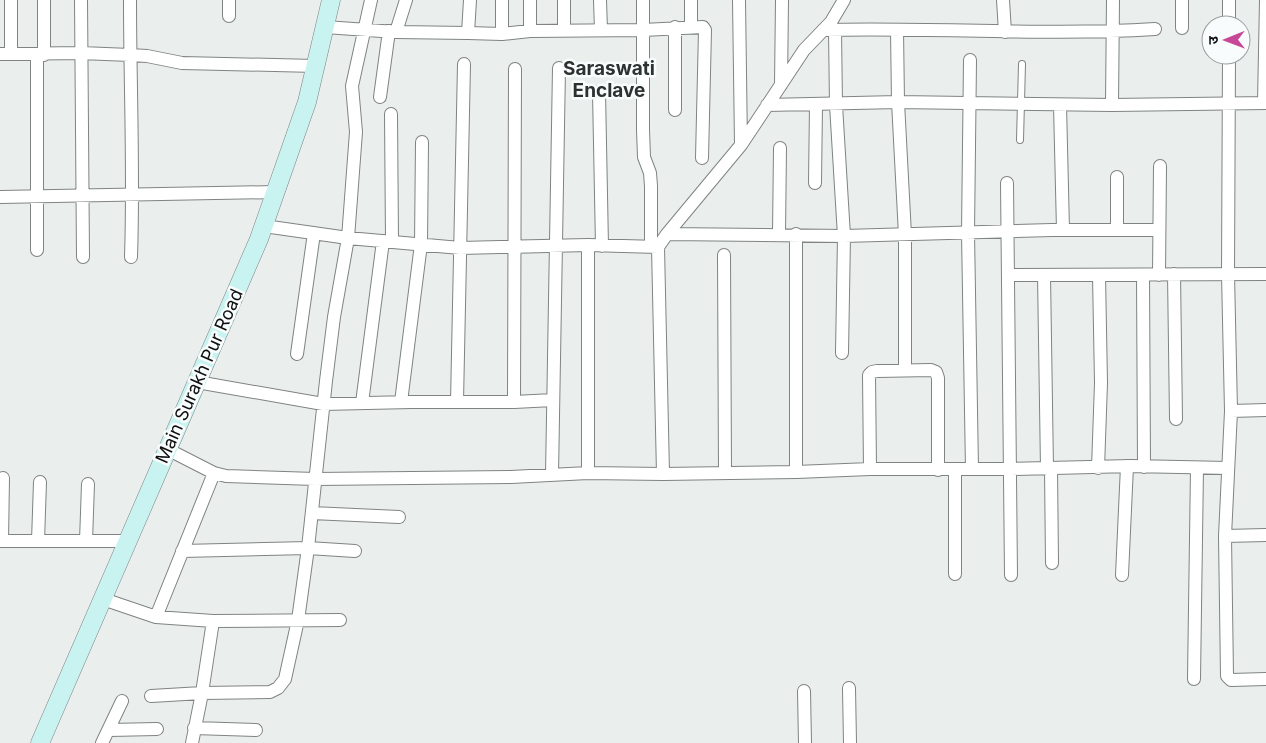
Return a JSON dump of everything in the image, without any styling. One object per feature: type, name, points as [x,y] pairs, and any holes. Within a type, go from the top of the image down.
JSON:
[{"type":"street","points":[[10,0],[5,54],[81,53],[147,56],[182,64],[316,66]]},
{"type":"street","points":[[37,250],[36,197],[40,55],[44,0]]},
{"type":"street","points":[[81,0],[83,257]]},
{"type":"street","points":[[130,0],[133,195],[131,257]]},
{"type":"street","points":[[229,0],[229,16]]},
{"type":"street","name":"Main Surakh Pur Road","points":[[40,743],[264,226],[307,102],[331,0]]},
{"type":"street","points":[[151,696],[202,692],[270,692],[278,688],[285,679],[298,620],[334,317],[348,238],[356,132],[352,86],[371,0]]},
{"type":"street","points":[[380,97],[393,31],[406,0]]},
{"type":"street","points":[[468,34],[470,0]]},
{"type":"street","points":[[502,0],[502,34]]},
{"type":"street","points":[[530,0],[530,31]]},
{"type":"street","points":[[564,0],[564,30]]},
{"type":"street","points":[[600,0],[601,30]]},
{"type":"street","points":[[643,0],[643,139],[644,157],[650,174],[655,247],[663,474]]},
{"type":"street","points":[[691,0],[691,26]]},
{"type":"street","points":[[739,0],[741,145]]},
{"type":"street","points":[[780,85],[782,0]]},
{"type":"street","points":[[842,353],[844,236],[836,105],[829,30],[837,6],[844,0]]},
{"type":"street","points":[[1004,0],[1004,32]]},
{"type":"street","points":[[1112,106],[1113,0]]},
{"type":"street","points":[[1182,0],[1182,28]]},
{"type":"street","points":[[1229,0],[1229,15]]},
{"type":"street","points":[[767,105],[836,105],[898,102],[1112,106],[1265,103],[1266,0]]},
{"type":"street","points":[[325,27],[468,34],[703,27],[705,30],[702,158]]},
{"type":"street","points":[[675,27],[675,110]]},
{"type":"street","points":[[264,226],[348,238],[460,248],[556,245],[655,247],[741,145],[804,50],[829,30],[1004,32],[1154,29]]},
{"type":"street","points":[[897,30],[898,102],[905,235],[905,370]]},
{"type":"street","points":[[970,60],[968,233],[972,469]]},
{"type":"street","points":[[457,402],[464,64]]},
{"type":"street","points":[[1229,65],[1228,274],[1231,411],[1225,536],[1228,676],[1231,680],[1266,680]]},
{"type":"street","points":[[514,402],[515,68]]},
{"type":"street","points":[[552,475],[560,68]]},
{"type":"street","points":[[599,92],[602,246]]},
{"type":"street","points":[[815,183],[816,105]]},
{"type":"street","points":[[1060,105],[1063,230]]},
{"type":"street","points":[[362,403],[388,241],[391,114]]},
{"type":"street","points":[[401,402],[421,244],[422,142]]},
{"type":"street","points":[[780,148],[780,234]]},
{"type":"street","points":[[1159,275],[1160,166]]},
{"type":"street","points":[[1117,177],[1117,229]]},
{"type":"street","points":[[1007,184],[1011,575]]},
{"type":"street","points":[[0,197],[276,192]]},
{"type":"street","points":[[667,234],[844,236],[1007,231],[1159,230]]},
{"type":"street","points":[[297,354],[314,233]]},
{"type":"street","points":[[796,234],[796,472]]},
{"type":"street","points":[[588,245],[588,473]]},
{"type":"street","points":[[724,255],[725,473]]},
{"type":"street","points":[[1174,274],[1176,419]]},
{"type":"street","points":[[1008,275],[1266,274]]},
{"type":"street","points":[[1044,275],[1052,563]]},
{"type":"street","points":[[1098,468],[1101,383],[1099,275]]},
{"type":"street","points":[[1143,275],[1144,467]]},
{"type":"street","points":[[870,469],[870,375],[872,372],[877,371],[931,370],[936,372],[938,378],[938,470]]},
{"type":"street","points":[[197,382],[323,404],[553,400]]},
{"type":"street","points":[[1231,411],[1266,410],[1266,404]]},
{"type":"street","points":[[167,448],[214,473],[226,476],[315,479],[588,473],[796,472],[870,469],[955,470],[1127,466],[1228,468]]},
{"type":"street","points":[[1122,575],[1127,466]]},
{"type":"street","points":[[1194,679],[1197,468]]},
{"type":"street","points":[[955,470],[956,574]]},
{"type":"street","points":[[156,617],[214,473]]},
{"type":"street","points":[[2,478],[1,541],[128,542]]},
{"type":"street","points":[[38,541],[40,482]]},
{"type":"street","points":[[86,542],[88,484]]},
{"type":"street","points":[[312,513],[398,518]]},
{"type":"street","points":[[1225,536],[1266,535]]},
{"type":"street","points":[[182,551],[308,548],[355,551]]},
{"type":"street","points":[[103,599],[156,617],[213,621],[340,620]]},
{"type":"street","points":[[192,743],[213,621]]},
{"type":"street","points":[[849,688],[850,743]]},
{"type":"street","points":[[804,691],[805,743]]},
{"type":"street","points":[[102,743],[122,701]]},
{"type":"street","points":[[194,728],[256,730]]},
{"type":"street","points":[[108,730],[157,730]]},
{"type":"lane","points":[[1020,140],[1022,64]]},
{"type":"district","name":"Saraswati Enclave","points":[[609,79]]}]
